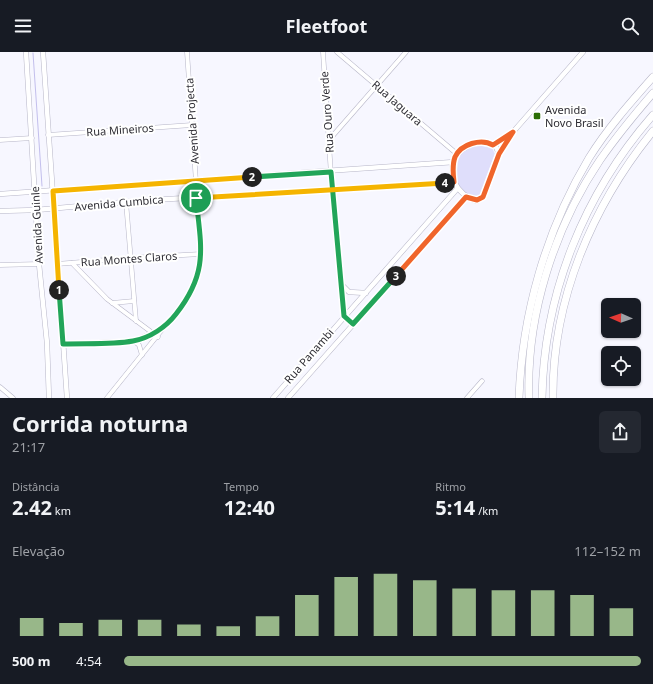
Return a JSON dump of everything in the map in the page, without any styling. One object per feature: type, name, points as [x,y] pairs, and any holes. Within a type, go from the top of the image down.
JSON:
[{"type":"highway","points":[[519,398],[523,348],[531,304],[541,265],[557,224],[590,158],[620,115],[653,77]]},
{"type":"highway","points":[[529,398],[531,349],[537,310],[558,242],[599,161],[653,94]]},
{"type":"highway","points":[[542,398],[544,355],[549,326],[566,262],[580,226],[597,193],[636,135],[653,115]]},
{"type":"highway","points":[[553,398],[554,358],[559,330],[564,303],[578,261],[603,203],[636,153],[653,131]]},
{"type":"street","name":"Avenida Guinle","points":[[26,52],[39,264],[47,343],[49,398]]},
{"type":"street","name":"Avenida Guinle","points":[[43,52],[67,398]]},
{"type":"street","name":"Avenida Projecta","points":[[107,398],[184,304],[195,286],[199,272],[201,254],[187,52]]},
{"type":"street","name":"Rua Ouro Verde","points":[[323,52],[332,190],[344,316]]},
{"type":"street","name":"Rua Jaguara","points":[[337,52],[378,85],[457,154]]},
{"type":"street","points":[[329,140],[406,52]]},
{"type":"street","points":[[499,154],[496,147],[483,142],[476,143],[462,149],[457,154],[454,162],[454,182],[457,189],[466,197],[477,200],[483,197],[499,154],[513,132],[583,52]]},
{"type":"street","name":"Rua Mineiros","points":[[48,135],[192,125]]},
{"type":"street","points":[[493,145],[513,132]]},
{"type":"street","points":[[0,140],[32,138]]},
{"type":"street","name":"Avenida Cumbica","points":[[0,194],[331,172],[454,162]]},
{"type":"street","name":"Avenida Cumbica","points":[[0,211],[54,209],[126,202],[454,182]]},
{"type":"street","name":"Rua Panambi","points":[[273,398],[457,189]]},
{"type":"street","name":"Rua Panambi","points":[[288,398],[466,197]]},
{"type":"street","points":[[126,202],[136,321]]},
{"type":"street","name":"Rua Montes Claros","points":[[57,264],[201,254]]},
{"type":"street","points":[[72,263],[112,303],[154,332],[158,337]]},
{"type":"street","points":[[0,265],[39,264]]},
{"type":"street","points":[[341,284],[349,292],[366,293]]},
{"type":"street","points":[[112,303],[134,301]]},
{"type":"street","points":[[344,316],[353,324]]},
{"type":"street","points":[[142,338],[145,326]]},
{"type":"street","points":[[63,344],[134,341],[164,328]]},
{"type":"street","points":[[134,341],[139,345],[142,355]]},
{"type":"street","points":[[467,398],[482,381]]},
{"type":"street","points":[[0,387],[14,398]]},
{"type":"shaded area","points":[[479,145],[492,148],[495,154],[480,195],[476,197],[466,193],[459,187],[455,171],[461,154],[469,148]]},
{"type":"waterway","points":[[33,53],[42,186]]},
{"type":"place","name":"Avenida Novo Brasil","points":[[537,116]]},
{"type":"route","points":[[196,198],[201,254],[199,272],[190,296],[164,328],[134,341],[63,344],[53,191],[196,180],[331,172],[332,190],[344,316],[353,324],[466,197],[474,200],[480,200],[483,197],[499,154],[513,132],[493,145],[488,142],[483,142],[476,143],[462,149],[457,154],[454,162],[454,182],[332,190],[265,193],[196,198]]}]
